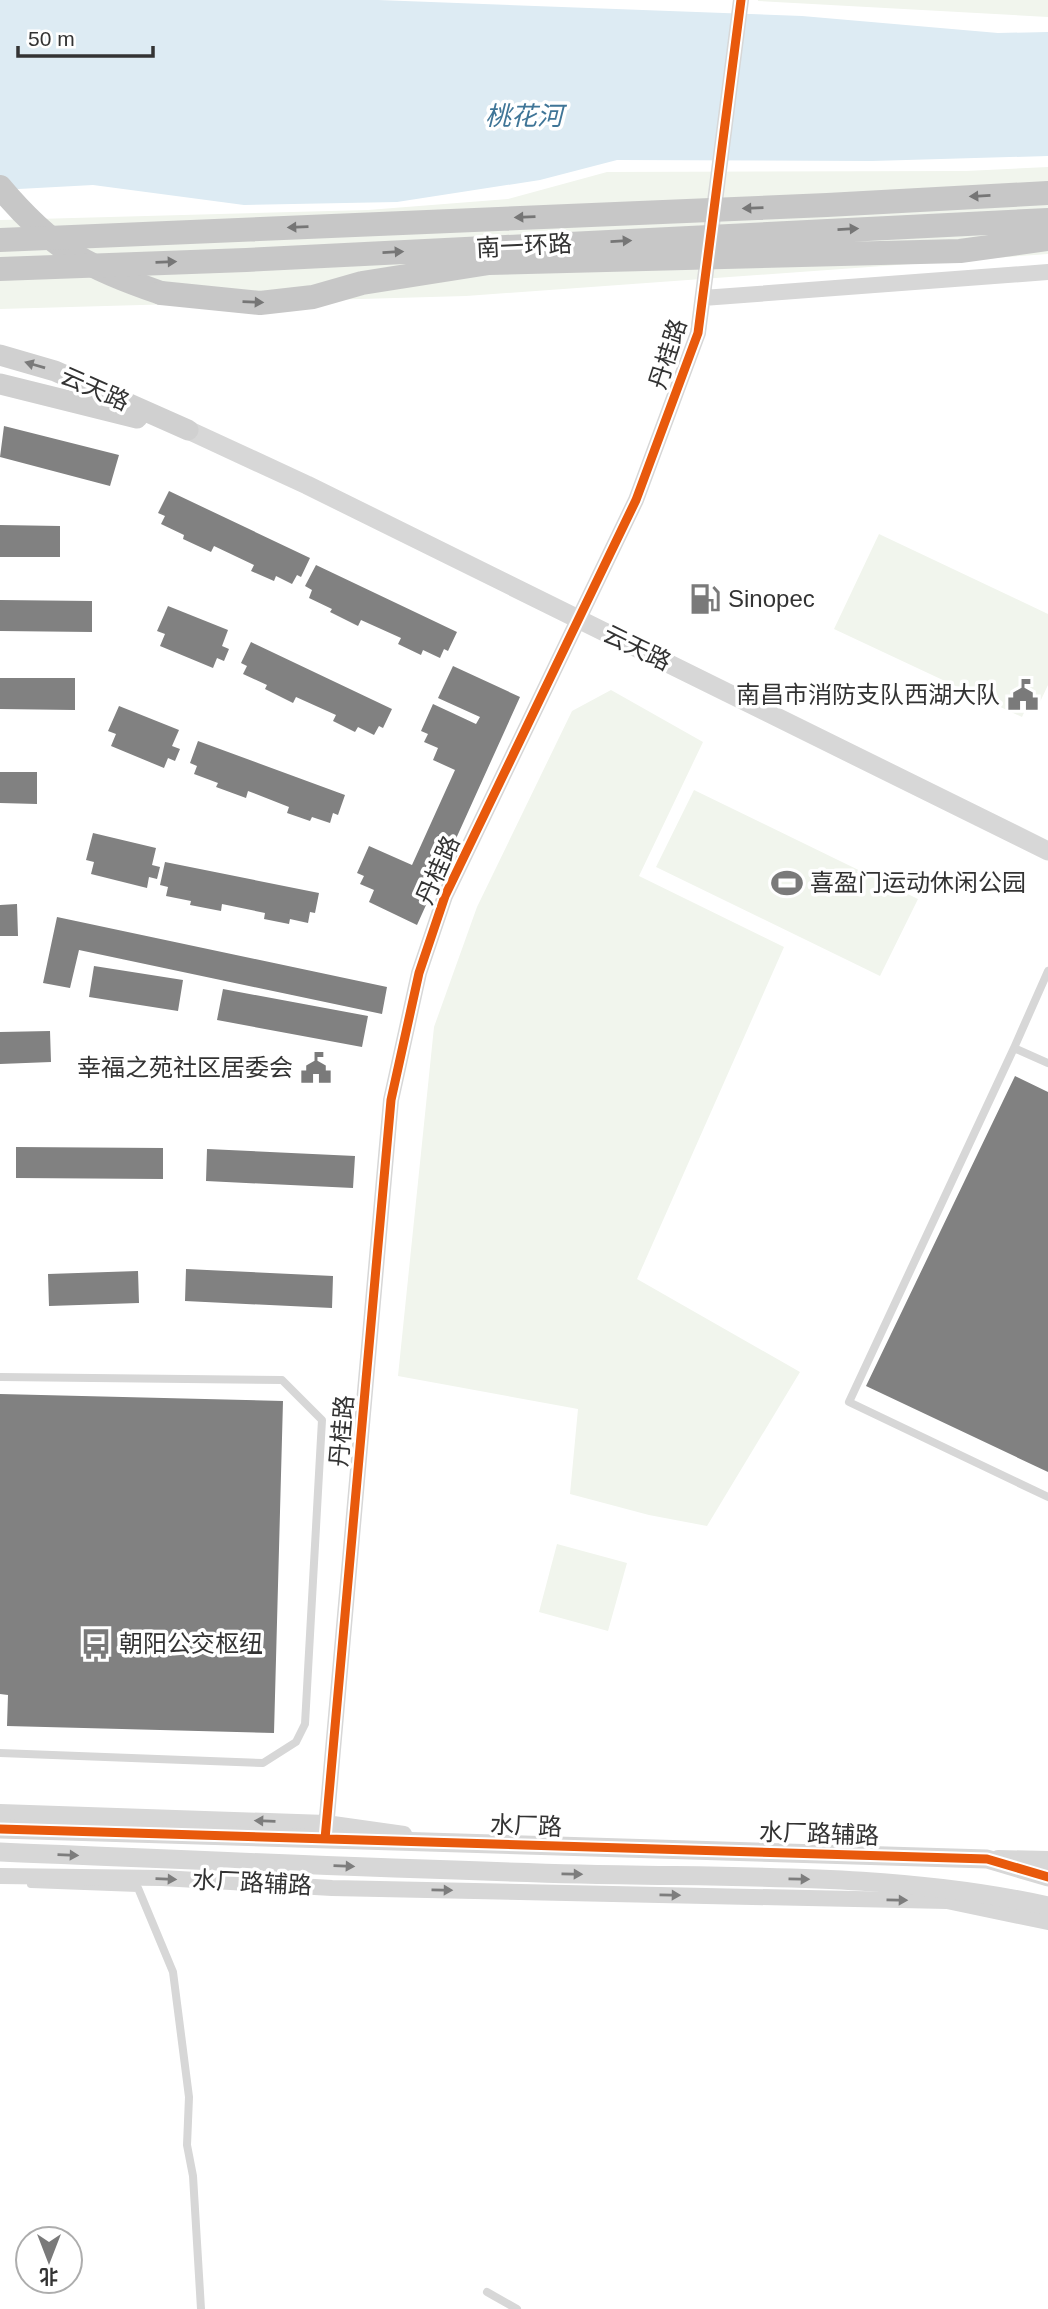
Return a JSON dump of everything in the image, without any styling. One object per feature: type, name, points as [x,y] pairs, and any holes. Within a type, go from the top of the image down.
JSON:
[{"type":"highway","points":[[4,192],[59,248],[110,275],[161,293],[260,303],[313,297],[362,283],[489,263],[960,251],[1048,239]]},
{"type":"highway","name":"南一环路","points":[[0,240],[827,205],[1048,192]]},
{"type":"highway","name":"南一环路","points":[[0,269],[1048,220]]},
{"type":"main road","name":"云天路","points":[[0,355],[55,371],[188,430]]},
{"type":"main road","name":"云天路","points":[[0,384],[188,430]]},
{"type":"street","name":"丹桂路","points":[[326,1831],[391,1100],[419,973],[444,897],[636,500],[698,333],[741,0]]},
{"type":"street","points":[[703,298],[1048,272]]},
{"type":"street","name":"云天路","points":[[188,430],[307,485],[1048,851]]},
{"type":"street","points":[[0,1812],[326,1831]]},
{"type":"street","name":"水厂路","points":[[0,1829],[326,1831],[479,1844],[986,1859],[1048,1877]]},
{"type":"street","name":"水厂路辅路","points":[[588,1847],[1048,1859]]},
{"type":"street","name":"水厂路","points":[[0,1852],[507,1872],[871,1881],[978,1891],[1048,1906]]},
{"type":"street","name":"水厂路辅路","points":[[0,1876],[162,1878],[332,1888],[947,1901],[1048,1922]]},
{"type":"lane","points":[[1048,971],[849,1402],[1048,1497]]},
{"type":"lane","points":[[1014,1048],[1048,1063]]},
{"type":"lane","points":[[0,1377],[282,1380],[322,1420],[305,1724],[296,1742],[262,1763],[0,1754]]},
{"type":"lane","points":[[0,1883],[138,1888],[173,1972],[189,2097],[187,2145],[193,2176],[201,2309]]},
{"type":"lane","points":[[487,2292],[517,2309]]},
{"type":"shaded area","points":[[758,0],[1048,0],[1048,17],[758,1]]},
{"type":"shaded area","points":[[1048,167],[1048,254],[466,296],[0,309],[0,220],[368,210],[508,199],[607,172],[966,171]]},
{"type":"shaded area","points":[[879,534],[1048,614],[1048,685],[1040,702],[1031,698],[1022,717],[834,629]]},
{"type":"shaded area","points":[[611,690],[703,742],[639,876],[784,947],[637,1279],[800,1372],[707,1526],[649,1515],[570,1494],[578,1409],[398,1376],[434,1027],[477,907],[572,711]]},
{"type":"shaded area","name":"喜盈门运动休闲公园","points":[[694,790],[918,899],[880,976],[656,867]]},
{"type":"shaded area","points":[[557,1544],[627,1563],[608,1631],[539,1612]]},
{"type":"water","name":"桃花河","points":[[0,0],[378,0],[802,16],[998,33],[1048,32],[1048,156],[872,161],[617,160],[540,180],[397,202],[244,205],[93,185],[0,190]]},
{"type":"building","points":[[4,426],[119,455],[110,486],[0,457]]},
{"type":"building","points":[[169,491],[310,558],[301,577],[297,575],[292,584],[276,576],[274,581],[251,571],[254,565],[214,546],[211,552],[183,539],[184,535],[161,524],[165,516],[158,513]]},
{"type":"building","points":[[0,525],[60,526],[60,557],[0,557]]},
{"type":"building","points":[[316,565],[457,632],[448,651],[444,649],[440,658],[423,650],[421,655],[398,644],[401,638],[361,620],[358,626],[330,612],[332,609],[309,598],[312,590],[305,586]]},
{"type":"building","points":[[0,600],[92,601],[92,632],[0,631]]},
{"type":"building","points":[[168,606],[228,630],[222,646],[229,649],[224,661],[217,658],[213,668],[160,646],[165,634],[157,631]]},
{"type":"building","points":[[251,642],[392,709],[383,728],[379,726],[374,735],[358,727],[355,732],[333,721],[336,715],[296,697],[293,703],[265,689],[267,685],[243,674],[247,666],[241,663]]},
{"type":"building","points":[[453,666],[520,697],[417,925],[369,902],[374,890],[360,884],[364,876],[357,873],[369,846],[412,865],[455,770],[433,760],[438,748],[424,742],[428,734],[421,731],[433,704],[476,724],[480,717],[438,698]]},
{"type":"building","points":[[0,678],[75,678],[75,710],[0,709]]},
{"type":"building","points":[[119,706],[179,730],[172,746],[180,749],[175,761],[168,758],[164,768],[111,746],[116,734],[108,731]]},
{"type":"building","points":[[198,741],[345,795],[338,815],[333,813],[330,823],[312,817],[310,821],[287,813],[289,807],[248,791],[246,798],[216,787],[218,783],[194,774],[197,766],[190,763]]},
{"type":"building","points":[[0,772],[37,772],[37,804],[0,803]]},
{"type":"building","points":[[93,833],[156,848],[152,865],[160,867],[157,879],[149,877],[147,888],[91,874],[94,862],[86,860]]},
{"type":"building","points":[[165,862],[319,893],[315,913],[310,912],[308,923],[290,919],[289,924],[264,919],[265,913],[222,904],[221,911],[190,905],[191,901],[166,896],[168,887],[160,885]]},
{"type":"building","points":[[17,904],[18,936],[0,936],[0,905]]},
{"type":"building","points":[[57,917],[387,987],[382,1014],[79,950],[70,988],[43,983]]},
{"type":"building","points":[[94,966],[183,980],[178,1011],[89,997]]},
{"type":"building","points":[[223,989],[368,1016],[362,1047],[217,1020]]},
{"type":"building","points":[[50,1031],[51,1062],[0,1064],[0,1032]]},
{"type":"building","points":[[1015,1076],[1048,1092],[1048,1472],[866,1386]]},
{"type":"building","points":[[16,1147],[163,1148],[163,1179],[16,1178]]},
{"type":"building","points":[[207,1149],[355,1156],[353,1188],[206,1181]]},
{"type":"building","points":[[186,1269],[333,1276],[332,1308],[185,1301]]},
{"type":"building","points":[[138,1271],[139,1303],[49,1306],[48,1274]]},
{"type":"building","points":[[0,1394],[283,1401],[274,1733],[7,1726],[8,1695],[0,1694]]},
{"type":"cycle path","points":[[325,1839],[391,1100],[419,973],[445,896],[636,500],[698,333],[741,0]]},
{"type":"cycle path","points":[[0,1829],[987,1859],[1048,1877]]},
{"type":"place","name":"Sinopec","points":[[705,599]]},
{"type":"place","name":"南昌市消防支队西湖大队","points":[[1023,695]]},
{"type":"place","name":"喜盈门运动休闲公园","points":[[787,883]]},
{"type":"place","name":"幸福之苑社区居委会","points":[[316,1068]]},
{"type":"place","name":"朝阳公交枢纽","points":[[96,1644]]}]
